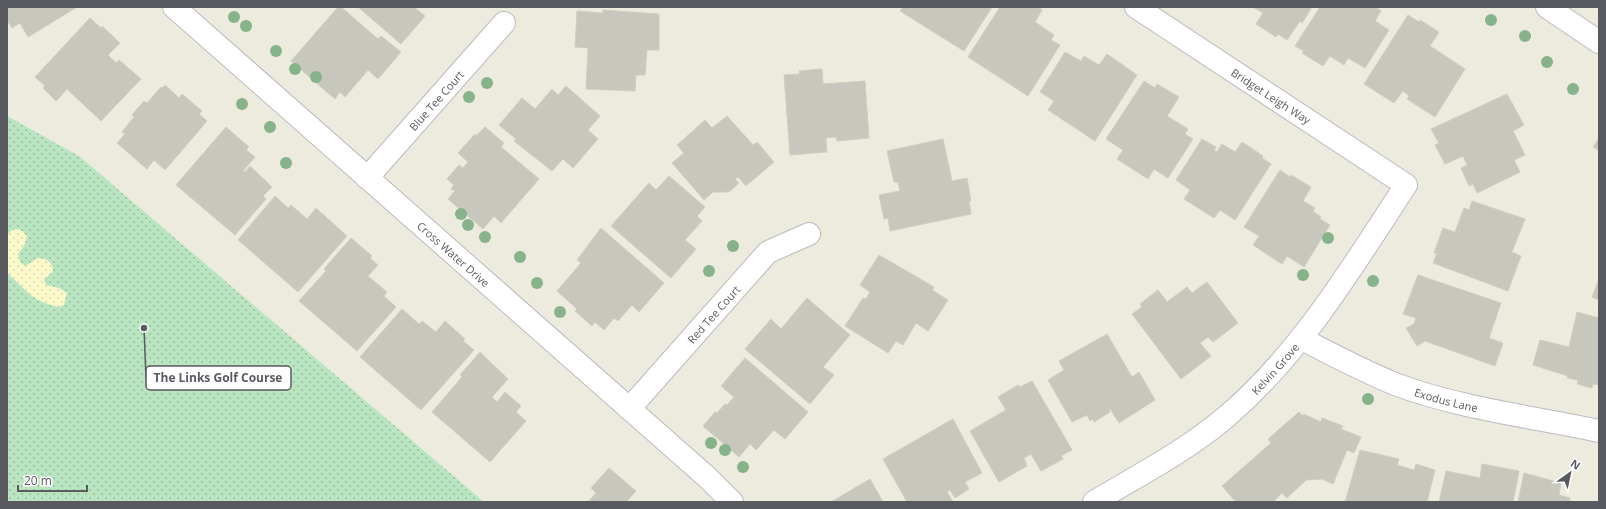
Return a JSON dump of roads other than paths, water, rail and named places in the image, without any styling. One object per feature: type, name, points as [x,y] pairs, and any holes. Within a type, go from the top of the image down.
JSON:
[{"type":"street","name":"Cross Water Drive","points":[[174,7],[708,478],[732,502]]},
{"type":"street","name":"Bridget Leigh Way","points":[[1136,7],[1406,185]]},
{"type":"street","points":[[1547,7],[1599,42]]},
{"type":"street","name":"Blue Tee Court","points":[[367,178],[504,23]]},
{"type":"street","name":"Kelvin Grove","points":[[1094,502],[1180,451],[1226,417],[1265,381],[1302,339],[1406,185]]},
{"type":"street","name":"Red Tee Court","points":[[629,409],[768,252],[809,234]]},
{"type":"street","name":"Exodus Lane","points":[[1302,339],[1350,364],[1396,384],[1417,391],[1446,399],[1599,430]]},
{"type":"place","name":"The Links Golf Course","points":[[144,328]]}]
